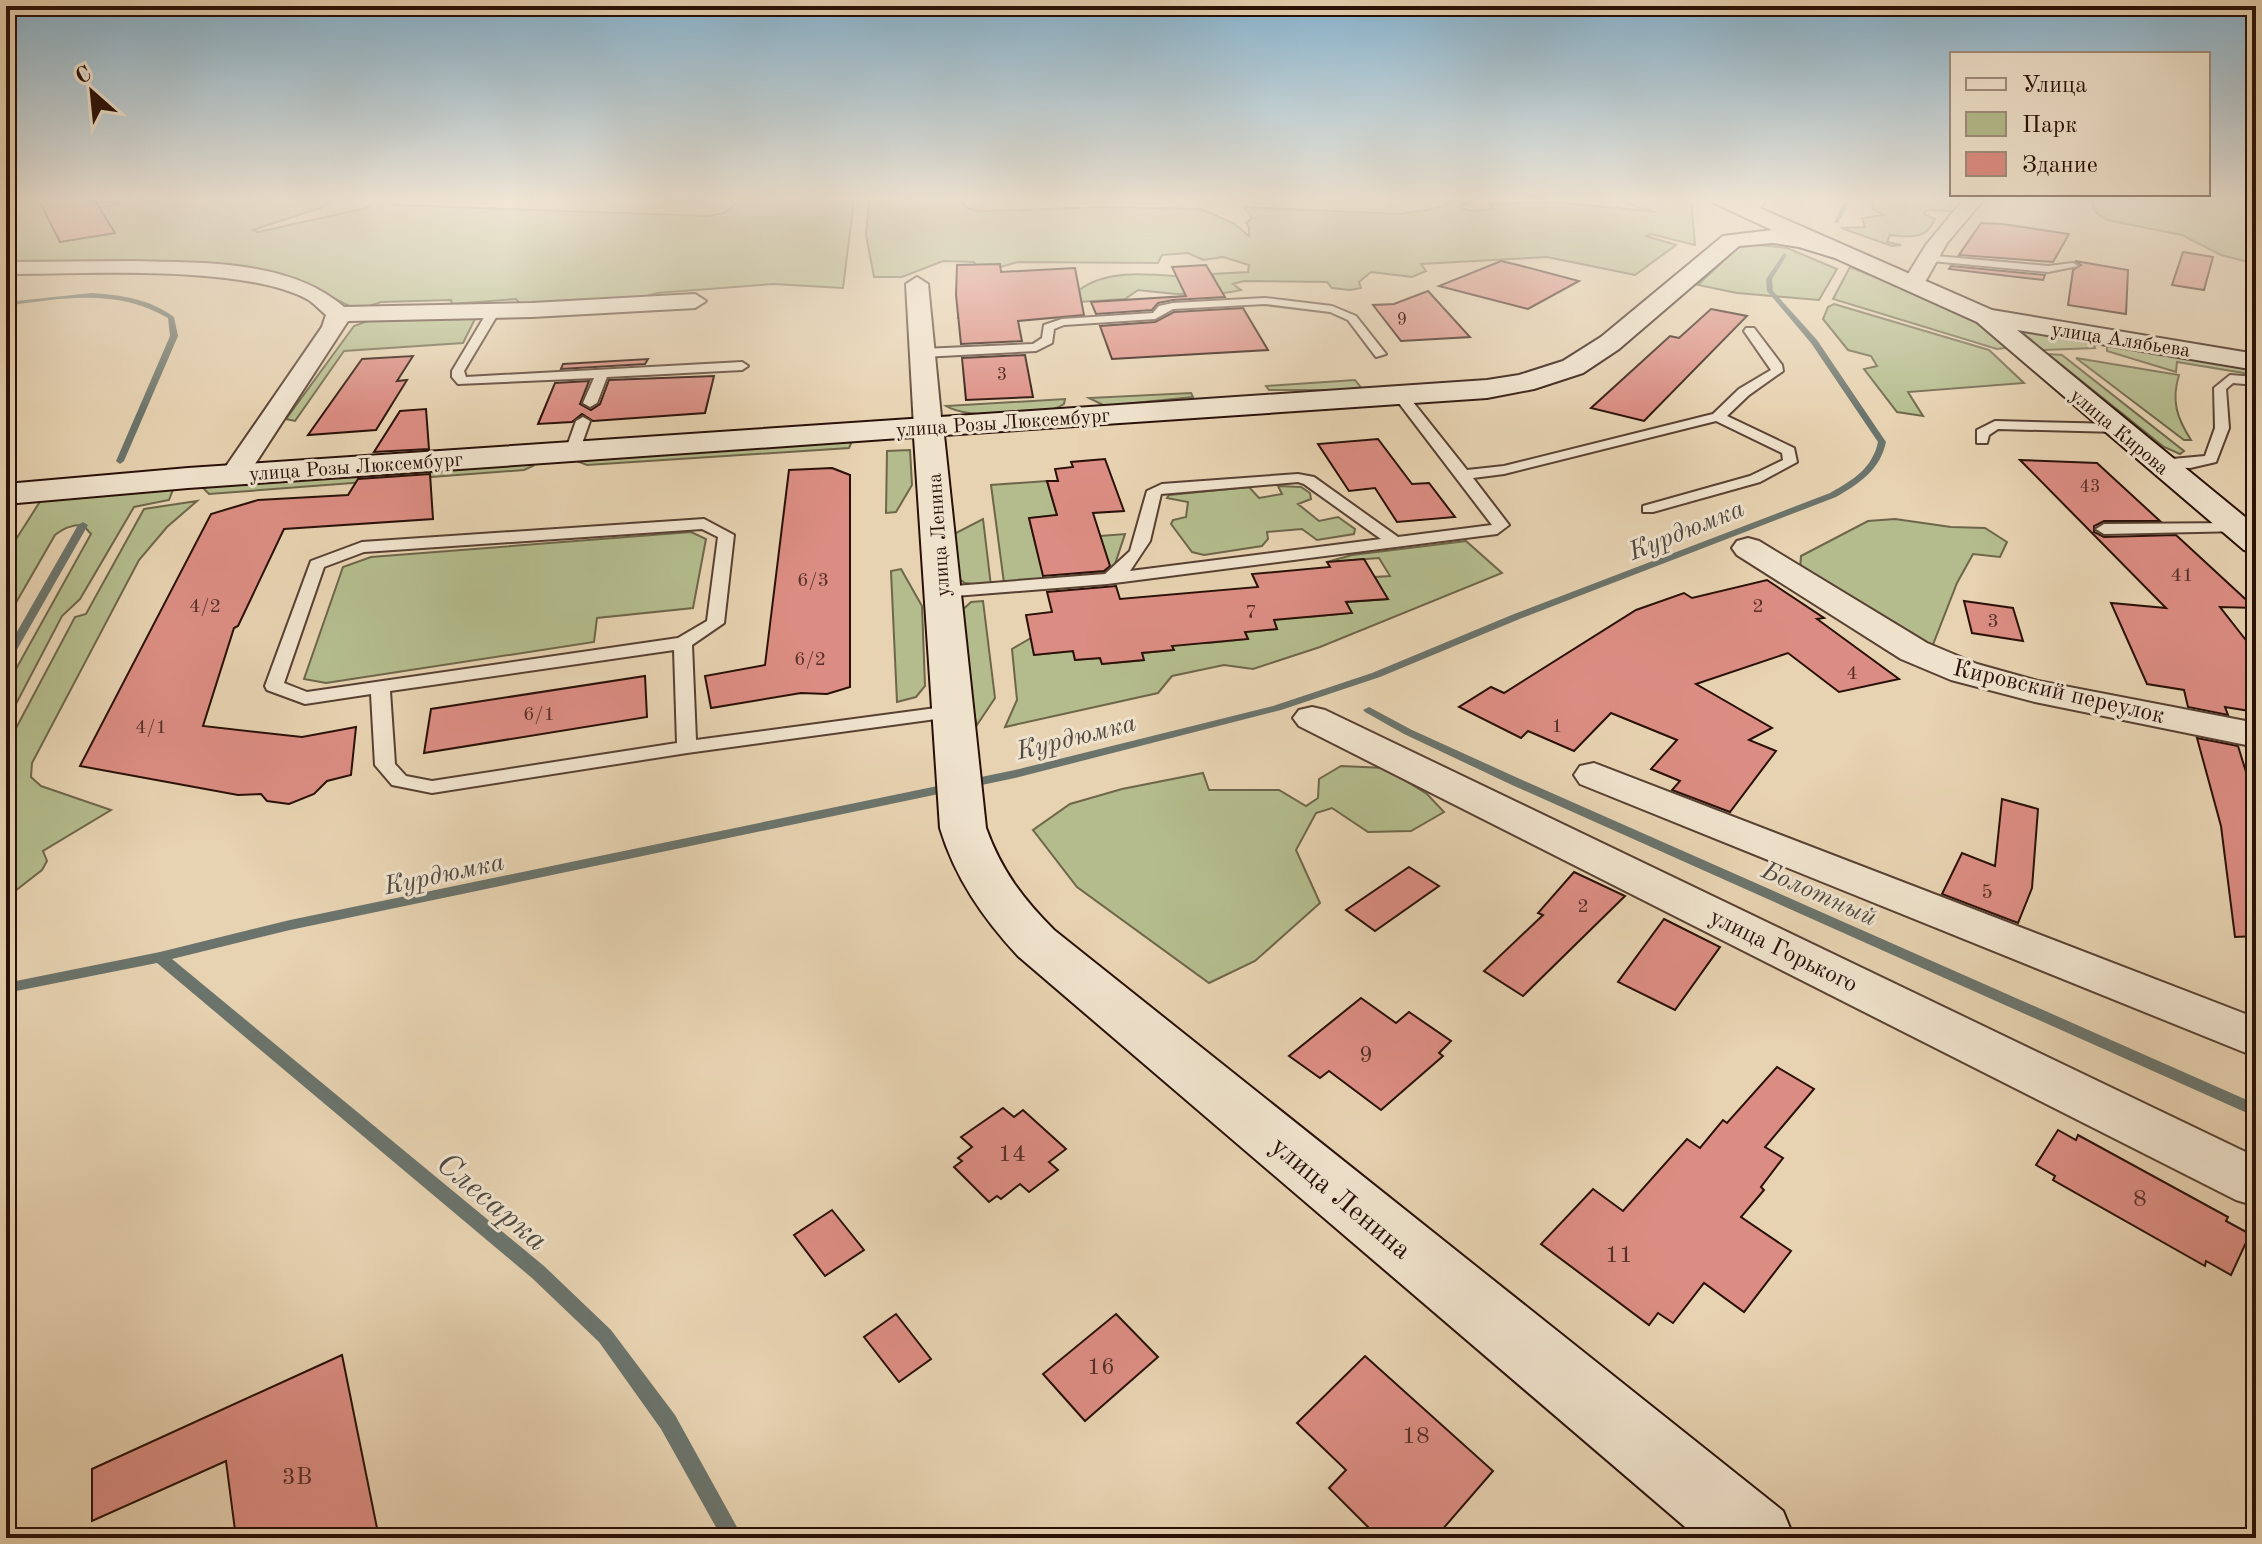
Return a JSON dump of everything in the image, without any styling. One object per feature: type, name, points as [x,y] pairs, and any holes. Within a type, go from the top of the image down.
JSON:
[{"type":"main road","name":"улица Розы Люксембург","points":[[6,494],[188,478],[1400,395],[1524,383],[1573,367],[1610,343],[1693,271]]},
{"type":"main road","points":[[1883,271],[1986,317]]},
{"type":"main road","name":"улица Алябьева","points":[[1986,317],[2256,362]]},
{"type":"main road","name":"улица Кирова","points":[[1986,317],[2247,536]]},
{"type":"main road","name":"улица Ленина","points":[[928,427],[963,828],[971,857],[984,883],[1005,912],[1036,943],[1756,1538]]},
{"type":"street","points":[[190,271],[248,277],[318,293],[333,305],[338,314],[334,328],[234,475]]},
{"type":"street","points":[[1913,284],[1919,271]]},
{"type":"street","name":"улица Ленина","points":[[917,284],[928,427]]},
{"type":"street","points":[[338,314],[695,301]]},
{"type":"street","name":"Кировский переулок","points":[[1748,548],[1914,651],[1964,672],[2081,701],[2256,735]]},
{"type":"street","name":"улица Горького","points":[[1312,718],[2256,1183]]},
{"type":"street","points":[[1594,775],[2256,1038]]},
{"type":"lane","points":[[922,353],[1036,347],[1048,340],[1048,327],[1062,322],[1155,316],[1160,315],[1163,308],[1173,306],[1265,301],[1332,309],[1348,315],[1380,354]]},
{"type":"lane","points":[[495,309],[458,371],[458,377],[463,381],[742,366]]},
{"type":"lane","points":[[1464,475],[1504,470],[1718,417],[1744,392],[1777,371],[1776,365],[1750,331]]},
{"type":"lane","points":[[590,403],[601,375]]},
{"type":"lane","points":[[2161,464],[2190,464],[2211,459],[2222,428],[2220,388],[2230,379],[2256,381]]},
{"type":"lane","points":[[942,592],[1107,579],[1490,530],[1501,525],[1400,395]]},
{"type":"lane","points":[[1648,509],[1755,479],[1790,462],[1789,451],[1718,417]]},
{"type":"lane","points":[[572,452],[583,421]]},
{"type":"lane","points":[[1982,440],[1982,433],[1995,425],[2117,428]]},
{"type":"lane","points":[[1107,579],[1129,566],[1138,556],[1154,491],[1162,488],[1298,478],[1309,480],[1394,541]]},
{"type":"lane","points":[[704,524],[726,535],[715,623],[683,643],[380,687],[305,698],[274,686],[317,564],[362,547],[704,524]]},
{"type":"lane","points":[[2104,529],[2247,536]]},
{"type":"lane","points":[[683,643],[687,747]]},
{"type":"lane","points":[[380,687],[385,765],[399,781],[432,787],[687,747],[953,725]]},
{"type":"green space","points":[[141,271],[845,271],[843,288],[773,284],[657,293],[638,299],[521,305],[516,299],[452,304],[451,300],[381,302],[358,310],[306,285],[273,278]]},
{"type":"green space","points":[[873,271],[917,271],[902,277],[874,277]]},
{"type":"green space","points":[[1426,271],[1412,277],[1371,272],[1359,282],[1361,288],[1350,290],[1332,288],[1327,282],[1244,281],[1233,284],[1241,290],[1215,294],[1138,290],[1125,299],[1016,306],[1018,315],[958,318],[959,312],[1079,290],[1110,277],[1144,274],[1214,278],[1212,274]]},
{"type":"green space","points":[[1616,271],[1640,271],[1635,275]]},
{"type":"green space","points":[[1713,271],[1836,271],[1819,300],[1737,293],[1698,285]]},
{"type":"green space","points":[[1848,271],[1860,271],[1958,312],[1995,336],[2006,348],[1997,349],[1833,299]]},
{"type":"green space","points":[[1834,304],[1989,350],[2024,383],[1908,392],[1923,416],[1897,412],[1864,369],[1877,366],[1871,356],[1848,350],[1823,319],[1828,307]]},
{"type":"green space","points":[[469,316],[475,319],[463,343],[344,351],[295,421],[286,419],[354,326],[376,318]]},
{"type":"green space","points":[[2017,328],[2092,339],[2095,348],[2043,350]]},
{"type":"green space","points":[[2107,342],[2256,367],[2256,375],[2177,362],[2176,372],[2107,351]]},
{"type":"green space","points":[[2048,354],[2062,355],[2184,451],[2180,454],[2164,447]]},
{"type":"green space","points":[[2076,358],[2179,375],[2177,409],[2191,440],[2184,440]]},
{"type":"green space","points":[[1355,380],[1363,390],[1269,390],[1266,386]]},
{"type":"green space","points":[[1191,393],[1193,397],[1105,406],[1089,398]]},
{"type":"green space","points":[[1065,399],[1064,404],[1054,409],[1023,414],[987,415],[946,406]]},
{"type":"green space","points":[[853,439],[849,448],[587,465],[579,462],[589,454]]},
{"type":"green space","points":[[910,450],[912,485],[896,512],[886,513],[887,451]]},
{"type":"green space","points":[[526,458],[533,466],[524,470],[209,494],[204,489],[216,481]]},
{"type":"green space","points":[[1047,481],[1057,515],[1029,518],[1041,565],[1100,536],[1125,534],[1114,567],[1103,572],[1004,583],[991,485]]},
{"type":"green space","points":[[1278,486],[1301,487],[1310,493],[1311,499],[1298,504],[1319,521],[1338,517],[1355,529],[1354,534],[1317,540],[1302,529],[1267,532],[1268,539],[1262,546],[1204,555],[1192,552],[1171,524],[1173,520],[1186,517],[1188,502],[1167,498],[1169,495],[1249,487],[1259,498],[1282,494]]},
{"type":"green space","points":[[174,487],[169,500],[134,507],[80,599],[62,616],[6,723],[6,687],[91,534],[83,525],[68,527],[55,535],[6,620],[6,555],[41,500]]},
{"type":"green space","points":[[197,501],[167,527],[139,560],[32,763],[31,777],[41,786],[111,810],[43,851],[47,861],[42,870],[6,898],[6,747],[75,617],[86,614],[144,509]]},
{"type":"green space","points":[[983,519],[991,586],[965,583],[956,577],[952,535]]},
{"type":"green space","points":[[1895,519],[1985,528],[2007,542],[2000,557],[1973,554],[1957,583],[1932,647],[1800,570],[1801,556],[1868,521]]},
{"type":"green space","points":[[691,532],[706,539],[693,608],[597,618],[594,642],[326,683],[304,679],[343,567],[371,557]]},
{"type":"green space","points":[[1466,541],[1502,573],[1320,647],[1253,669],[1224,665],[1172,676],[1158,693],[1005,727],[1017,700],[1012,649],[1031,638],[1034,655],[1073,651],[1075,660],[1100,658],[1102,664],[1143,660],[1142,653],[1173,650],[1170,638],[1209,643],[1248,639],[1245,632],[1277,629],[1271,614],[1305,611],[1308,617],[1351,613],[1346,602],[1387,599],[1375,577],[1390,576],[1379,558],[1327,562],[1352,555]]},
{"type":"green space","points":[[901,569],[922,606],[925,686],[916,697],[897,702],[891,571]]},
{"type":"green space","points":[[983,601],[995,698],[977,725],[971,705],[958,614],[971,602]]},
{"type":"green space","points":[[1341,766],[1385,768],[1427,794],[1444,812],[1411,831],[1368,832],[1332,808],[1316,813],[1296,850],[1320,903],[1255,961],[1209,983],[1077,887],[1033,830],[1070,804],[1122,789],[1203,773],[1209,790],[1279,790],[1306,806],[1318,798],[1319,779]]},
{"type":"building","points":[[957,271],[1076,271],[1084,315],[1018,321],[1022,341],[961,344]]},
{"type":"building","points":[[1174,271],[1210,271],[1225,297],[1173,300],[1158,303],[1152,310],[1096,314],[1091,302],[1186,296]]},
{"type":"building","points":[[1476,271],[1540,271],[1579,281],[1528,309],[1439,286]]},
{"type":"building","points":[[1967,271],[2045,275],[2043,280]]},
{"type":"building","points":[[2073,271],[2128,271],[2126,314],[2068,305]]},
{"type":"building","points":[[2177,271],[2209,271],[2204,290],[2172,285]]},
{"type":"building","points":[[1428,291],[1470,337],[1401,341],[1373,305],[1394,304]]},
{"type":"building","points":[[1243,308],[1268,350],[1112,359],[1100,326],[1155,322],[1174,312]]},
{"type":"building","points":[[1711,309],[1747,316],[1644,421],[1591,408],[1670,336],[1679,338]]},
{"type":"building","points":[[1025,355],[1033,397],[966,400],[962,358]]},
{"type":"building","points":[[413,356],[397,381],[407,380],[376,430],[308,435],[362,359]]},
{"type":"building","points":[[648,359],[645,364],[561,369],[563,364]]},
{"type":"building","points":[[714,376],[705,413],[593,421],[582,414],[572,422],[538,424],[555,383],[589,381],[580,404],[591,410],[600,404],[609,380]]},
{"type":"building","points":[[426,409],[429,449],[374,452],[400,411]]},
{"type":"building","points":[[1378,439],[1412,484],[1429,483],[1455,517],[1397,522],[1375,488],[1349,491],[1318,444]]},
{"type":"building","points":[[1105,459],[1124,511],[1093,513],[1110,566],[1104,571],[1043,576],[1029,518],[1057,515],[1047,481],[1058,481],[1055,469],[1073,467],[1071,462]]},
{"type":"building","points":[[2020,460],[2097,463],[2160,521],[2104,521],[2094,526],[2094,532],[2104,537],[2176,535],[2255,608],[2220,607],[2256,653],[2256,712],[2225,707],[2228,715],[2188,707],[2184,690],[2147,684],[2111,603],[2166,608]]},
{"type":"building","points":[[832,468],[850,475],[850,687],[827,694],[801,693],[711,708],[705,676],[765,665],[789,470]]},
{"type":"building","points":[[430,474],[433,519],[284,529],[238,626],[234,628],[203,726],[302,737],[356,727],[351,775],[327,781],[314,794],[289,804],[267,801],[261,794],[238,795],[80,766],[211,514],[258,500],[348,495],[358,479]]},
{"type":"building","points":[[1364,559],[1388,599],[1346,602],[1352,613],[1274,620],[1277,629],[1245,632],[1248,639],[1172,646],[1174,650],[1142,653],[1144,660],[1102,664],[1100,658],[1075,660],[1073,651],[1034,655],[1026,615],[1052,612],[1047,592],[1116,586],[1120,599],[1258,587],[1252,574],[1330,567],[1327,562]]},
{"type":"building","points":[[1767,580],[1824,618],[1817,619],[1899,679],[1839,692],[1788,653],[1696,684],[1772,728],[1749,740],[1776,751],[1730,812],[1672,790],[1680,781],[1651,769],[1677,740],[1611,713],[1574,751],[1528,731],[1521,738],[1459,707],[1491,687],[1504,693],[1636,610],[1684,593],[1692,598]]},
{"type":"building","points":[[1964,601],[2013,608],[2023,641],[1972,633]]},
{"type":"building","points":[[645,676],[647,717],[424,753],[431,709]]},
{"type":"building","points":[[2197,738],[2238,746],[2256,804],[2256,936],[2235,937],[2221,826]]},
{"type":"building","points":[[2002,799],[2038,809],[2032,888],[2018,923],[1942,894],[1962,853],[1995,866]]},
{"type":"building","points":[[1409,867],[1439,886],[1375,931],[1346,910]]},
{"type":"building","points":[[1574,872],[1625,896],[1523,996],[1484,971],[1543,915],[1538,913]]},
{"type":"building","points":[[1664,919],[1720,947],[1675,1010],[1618,982]]},
{"type":"building","points":[[1361,998],[1396,1023],[1409,1012],[1451,1041],[1439,1053],[1443,1056],[1381,1110],[1329,1071],[1320,1078],[1289,1056]]},
{"type":"building","points":[[1777,1067],[1814,1089],[1765,1147],[1783,1158],[1761,1187],[1764,1190],[1741,1217],[1791,1251],[1744,1312],[1704,1283],[1673,1323],[1658,1313],[1649,1325],[1541,1244],[1593,1189],[1623,1211],[1687,1139],[1700,1148],[1723,1120],[1727,1123]]},
{"type":"building","points":[[1003,1108],[1014,1117],[1023,1110],[1066,1149],[1049,1162],[1058,1170],[1029,1192],[1020,1184],[1001,1199],[997,1196],[989,1202],[954,1167],[962,1161],[958,1158],[972,1147],[961,1137]]},
{"type":"building","points":[[2058,1130],[2076,1140],[2078,1135],[2228,1217],[2226,1221],[2250,1234],[2231,1275],[2206,1261],[2205,1266],[2053,1180],[2055,1176],[2036,1165]]},
{"type":"building","points":[[832,1210],[864,1250],[825,1276],[794,1235]]},
{"type":"building","points":[[896,1314],[931,1359],[899,1382],[864,1337]]},
{"type":"building","points":[[1116,1314],[1158,1357],[1085,1421],[1043,1374]]},
{"type":"building","points":[[342,1355],[379,1538],[236,1538],[226,1461],[92,1521],[92,1469]]},
{"type":"building","points":[[1365,1356],[1493,1471],[1435,1538],[1379,1538],[1329,1488],[1346,1470],[1297,1423]]},
{"type":"waterway","name":"Курдюмка","points":[[160,957],[290,925],[1015,774],[1277,708],[1376,675],[1518,616],[1833,495],[1871,468],[1882,442],[1814,342],[1770,291],[1769,279],[1774,271]]},
{"type":"waterway","name":"Курдюмка","points":[[6,304],[70,296],[113,297],[134,300],[171,317],[174,336],[120,461]]},
{"type":"waterway","name":"Курдюмка","points":[[6,660],[83,525]]},
{"type":"waterway","name":"Болотный","points":[[1369,710],[1408,732],[1516,782],[2256,1111]]},
{"type":"waterway","name":"Курдюмка","points":[[6,988],[160,957]]},
{"type":"waterway","name":"Слесарка","points":[[160,957],[538,1272],[605,1336],[668,1422],[733,1538]]}]
